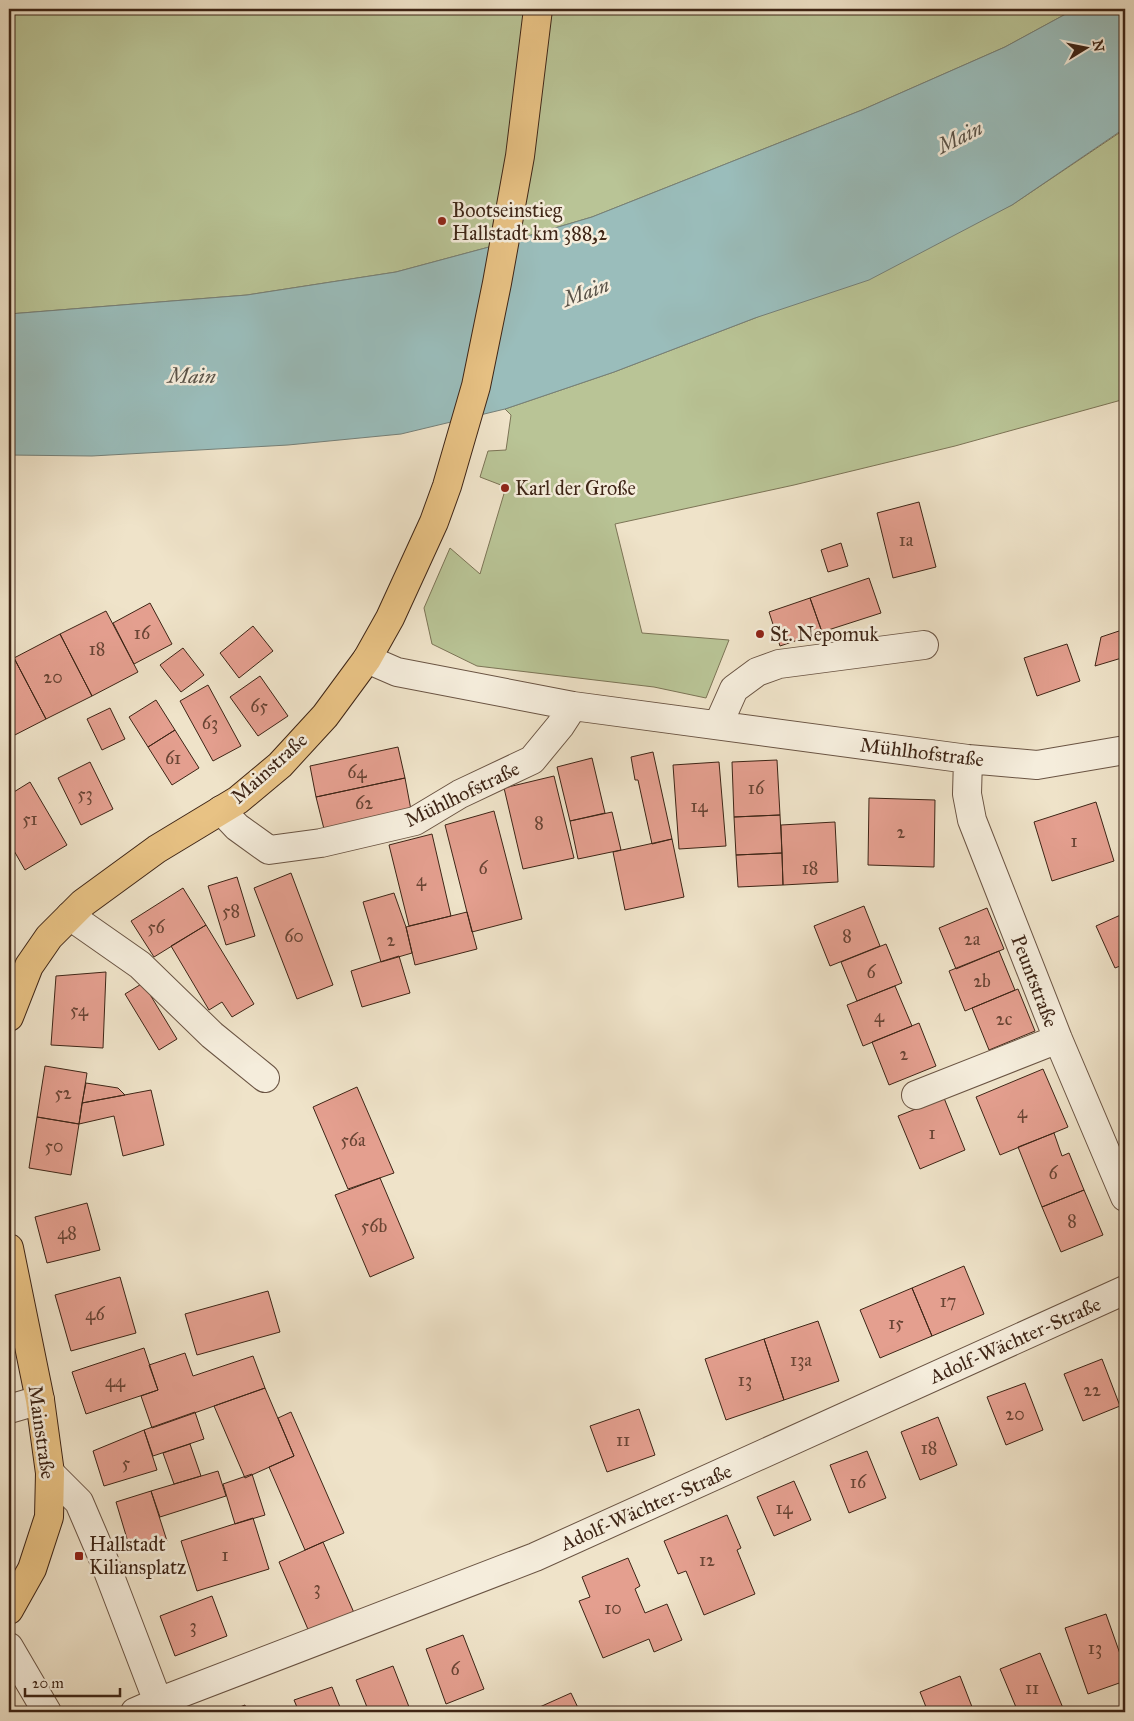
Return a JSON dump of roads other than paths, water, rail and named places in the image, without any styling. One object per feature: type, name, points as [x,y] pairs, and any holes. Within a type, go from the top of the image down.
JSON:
[{"type":"main road","name":"Mainstraße","points":[[9,1017],[19,967],[83,903],[157,849],[238,800],[280,765],[325,716],[367,659],[390,618],[434,522],[447,486],[476,386],[520,156],[538,9]]},
{"type":"main road","name":"Mainstraße","points":[[9,1248],[40,1400],[50,1473],[49,1517],[32,1569],[9,1610]]},
{"type":"street","points":[[718,725],[734,689],[757,672],[779,664],[924,645]]},
{"type":"street","name":"Mühlhofstraße","points":[[367,659],[397,672],[573,706],[968,759],[1037,765],[1125,750]]},
{"type":"street","name":"Mühlhofstraße","points":[[221,810],[237,827],[269,850],[321,843],[415,821],[460,794],[532,760],[560,726],[573,706]]},
{"type":"street","name":"Peuntstraße","points":[[968,759],[967,794],[972,820],[1058,1039],[1125,1198]]},
{"type":"street","points":[[70,916],[140,964],[212,1035],[265,1078]]},
{"type":"street","points":[[916,1095],[1058,1039]]},
{"type":"street","name":"Adolf-Wächter-Straße","points":[[147,1707],[535,1557],[1125,1290]]},
{"type":"street","points":[[9,1409],[40,1400]]},
{"type":"street","points":[[50,1473],[79,1502],[103,1558],[147,1707]]},
{"type":"street","points":[[9,1647],[47,1712]]},
{"type":"water","name":"Main","points":[[1075,9],[1125,9],[1125,128],[1012,205],[869,280],[755,318],[614,372],[505,409],[401,434],[288,445],[92,456],[9,455],[9,314],[247,295],[396,272],[504,243],[592,217],[862,110],[1005,47]]},
{"type":"place","name":"Bootseinstieg Hallstadt km 388,2","points":[[442,221]]},
{"type":"place","name":"Karl der Große","points":[[505,488]]},
{"type":"place","name":"St. Nepomuk","points":[[760,634]]},
{"type":"place","name":"Hallstadt Kiliansplatz","points":[[79,1556]]}]
